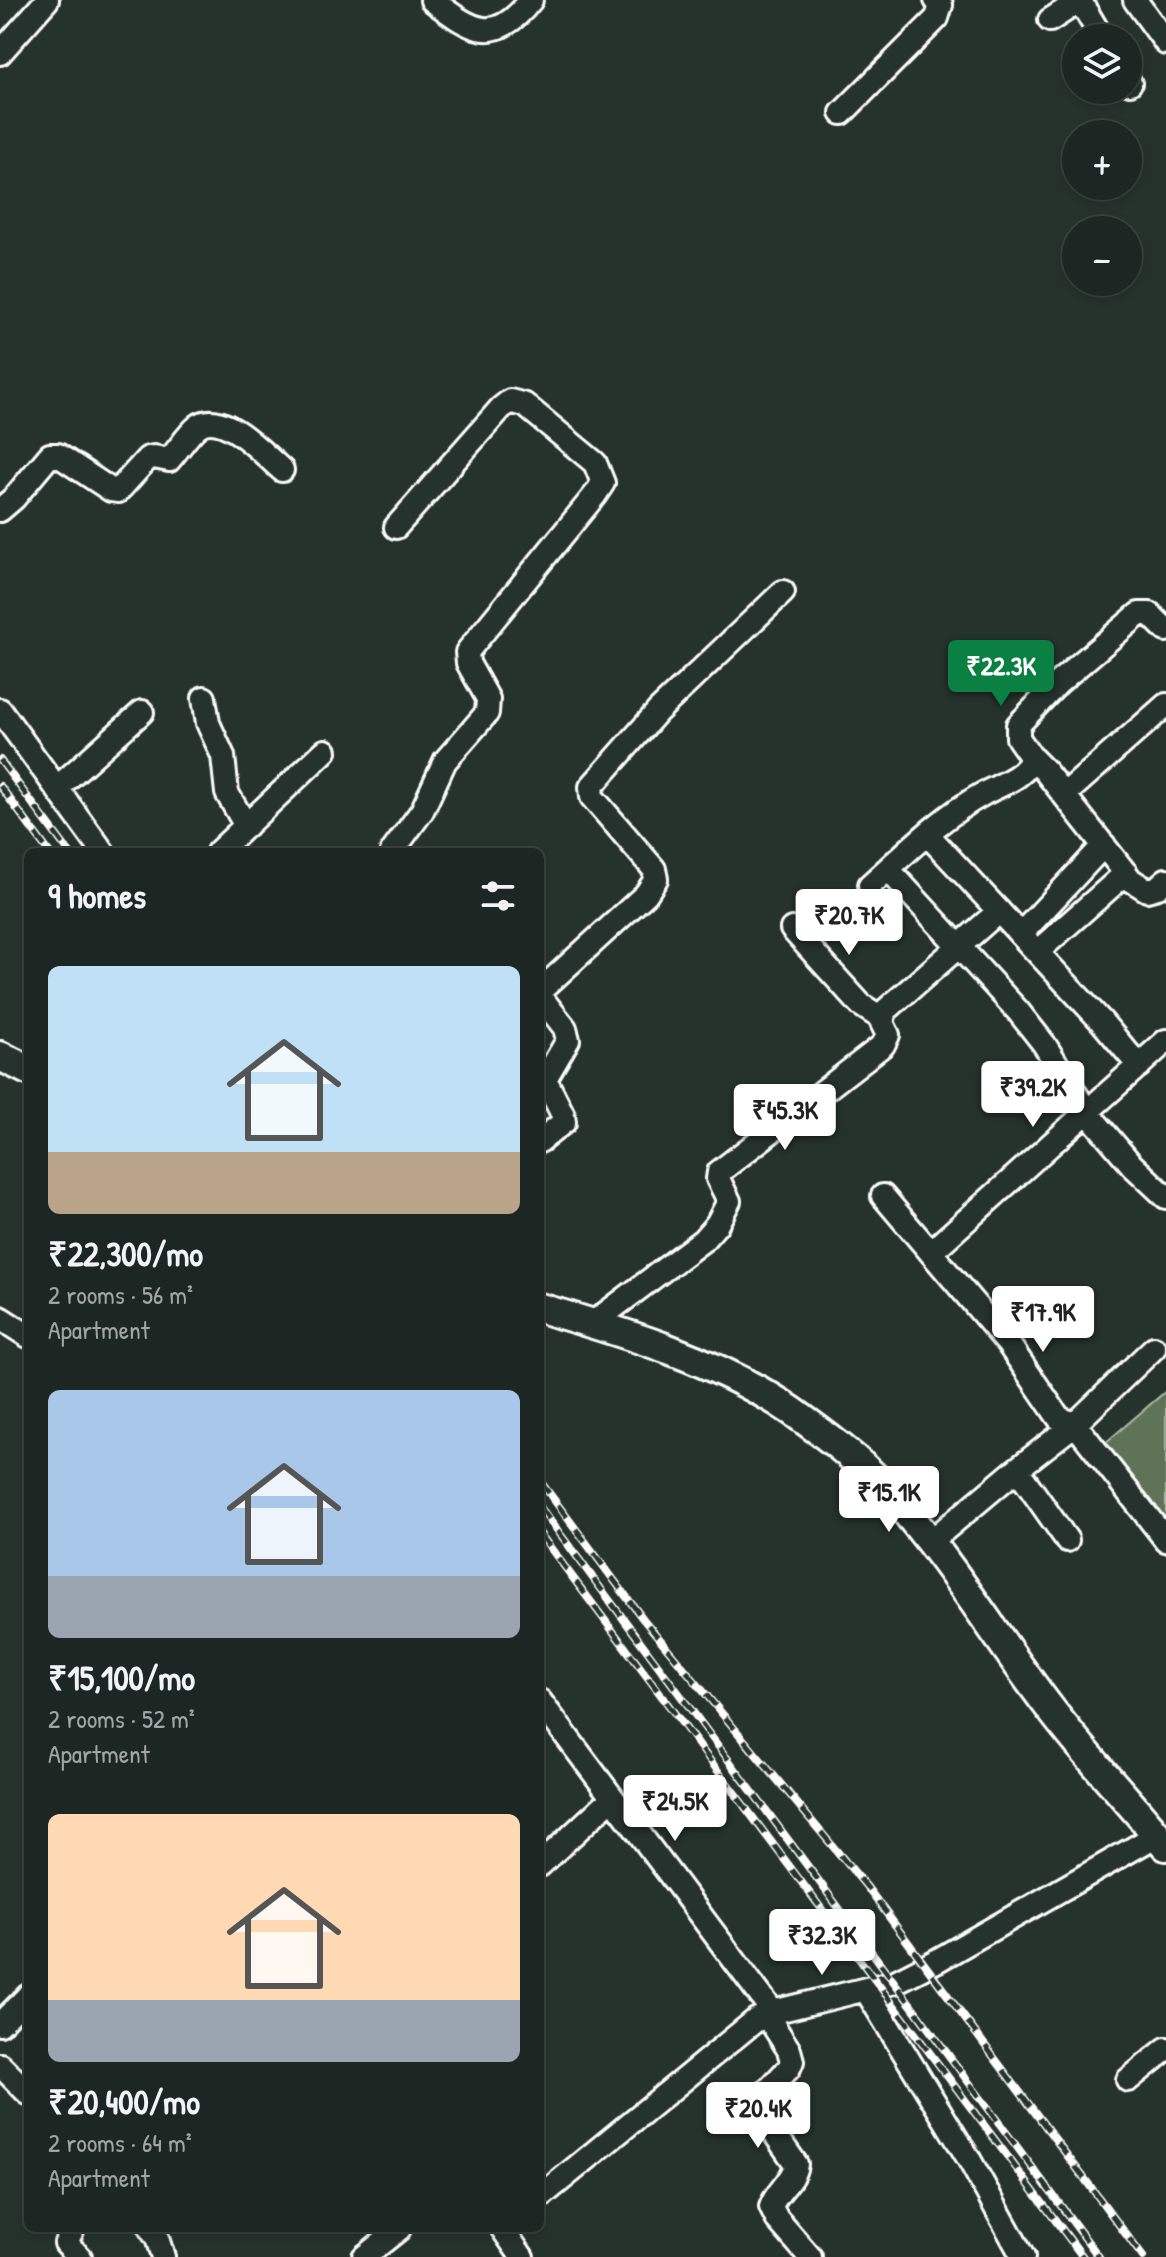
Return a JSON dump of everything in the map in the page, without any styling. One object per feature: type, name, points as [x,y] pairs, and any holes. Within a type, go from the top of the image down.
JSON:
[{"type":"main road","points":[[0,1056],[24,1068]]},
{"type":"main road","points":[[544,1309],[593,1323],[748,1385],[791,1411],[874,1477],[930,1542],[1065,1728],[1161,1840]]},
{"type":"street","points":[[0,53],[47,0]]},
{"type":"street","points":[[432,0],[456,18],[485,31],[508,24],[531,0]]},
{"type":"street","points":[[842,113],[937,18],[941,9],[936,0]]},
{"type":"street","points":[[1050,20],[1080,0],[1094,24]]},
{"type":"street","points":[[1135,0],[1166,43]]},
{"type":"street","points":[[396,527],[510,401],[525,405],[588,455],[602,476],[603,483],[595,495],[467,652],[468,663],[488,699],[487,713],[445,761],[403,848]]},
{"type":"street","points":[[0,510],[50,455],[58,455],[111,490],[118,491],[148,458],[169,460],[197,427],[210,422],[232,428],[282,470]]},
{"type":"street","points":[[544,989],[646,894],[656,879],[654,869],[592,797],[591,787],[658,711],[783,592]]},
{"type":"street","points":[[1166,630],[1150,614],[1139,614],[1059,682],[1018,725],[1018,738],[1032,758],[1137,885],[1152,890],[1166,880]]},
{"type":"street","points":[[204,698],[208,723],[223,756],[227,793],[246,826]]},
{"type":"street","points":[[1064,795],[1166,705]]},
{"type":"street","points":[[0,710],[100,848]]},
{"type":"street","points":[[57,788],[142,712]]},
{"type":"street","points":[[222,848],[325,751]]},
{"type":"street","points":[[870,885],[966,804],[1026,769],[1032,758]]},
{"type":"street","points":[[928,835],[1139,1066]]},
{"type":"street","points":[[1021,934],[1104,845]]},
{"type":"street","points":[[888,869],[1031,1027],[1087,1112],[1132,1165],[1166,1197]]},
{"type":"street","points":[[1037,952],[1126,873]]},
{"type":"street","points":[[881,1018],[885,1011],[999,911]]},
{"type":"street","points":[[593,1323],[703,1240],[717,1224],[729,1201],[718,1179],[719,1172],[883,1045],[888,1035],[881,1018],[861,1005],[792,929]]},
{"type":"street","points":[[544,999],[565,1028],[568,1040],[545,1079],[564,1122],[544,1138]]},
{"type":"street","points":[[931,1252],[1166,1041]]},
{"type":"street","points":[[883,1196],[1009,1345],[1059,1418],[1075,1424],[1166,1540]]},
{"type":"street","points":[[0,1318],[24,1333]]},
{"type":"street","points":[[930,1542],[1075,1424],[1154,1348]]},
{"type":"street","points":[[1017,1469],[1067,1540]]},
{"type":"street","points":[[544,1706],[769,2013],[789,2050],[792,2061],[789,2068],[757,2102],[756,2107],[796,2164],[795,2173],[771,2207],[777,2219],[810,2257]]},
{"type":"street","points":[[544,1861],[612,1798]]},
{"type":"street","points":[[544,2194],[738,2032],[769,2013],[895,1982],[1161,1840]]},
{"type":"street","points":[[866,1990],[969,2159],[1023,2257]]},
{"type":"street","points":[[0,2024],[24,2000]]},
{"type":"street","points":[[1128,2080],[1166,2049]]},
{"type":"street","points":[[0,2065],[24,2089]]},
{"type":"street","points":[[71,2232],[66,2243],[80,2257]]},
{"type":"street","points":[[364,2257],[395,2232]]},
{"type":"street","points":[[505,2232],[522,2257]]},
{"type":"green space","points":[[1166,1391],[1166,1544],[1091,1455]]},
{"type":"railway","points":[[0,760],[66,848]]},
{"type":"railway","points":[[0,786],[46,848]]},
{"type":"railway","points":[[544,1486],[643,1619],[866,1886],[1143,2257]]},
{"type":"railway","points":[[544,1512],[1099,2257]]},
{"type":"railway","points":[[544,1539],[1083,2257]]}]
